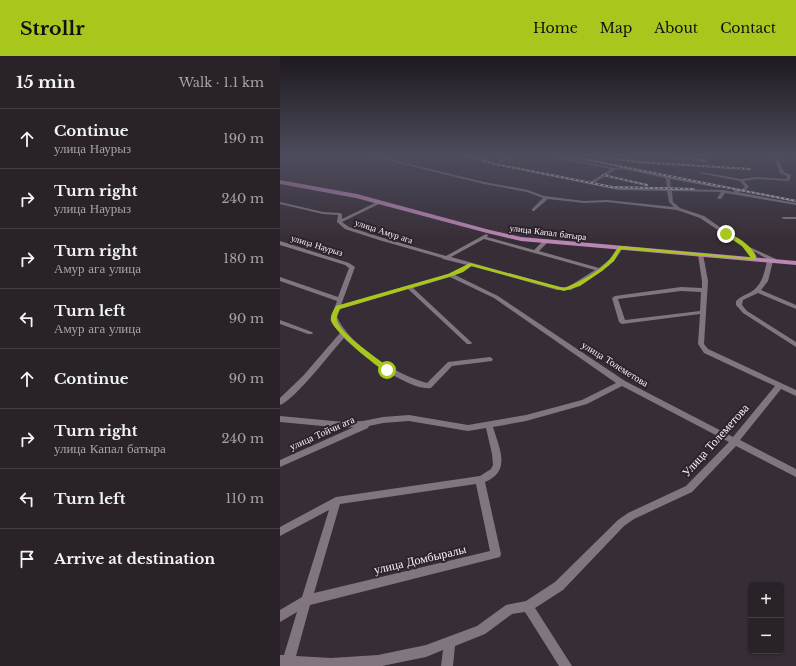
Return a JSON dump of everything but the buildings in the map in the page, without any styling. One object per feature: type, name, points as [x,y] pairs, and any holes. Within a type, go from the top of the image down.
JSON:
[{"type":"main road","name":"улица Капал батыра","points":[[293,184],[379,201],[510,237],[545,242],[796,263]]},
{"type":"street","points":[[492,184],[528,191],[547,197],[584,202],[607,201],[678,209],[702,217],[744,245],[778,261]]},
{"type":"street","points":[[593,184],[618,189],[726,191],[796,204]]},
{"type":"street","points":[[668,184],[671,202],[678,209]]},
{"type":"street","points":[[709,184],[796,200]]},
{"type":"street","points":[[719,198],[726,191],[741,190],[747,187],[745,184]]},
{"type":"street","points":[[708,195],[711,190]]},
{"type":"street","points":[[534,210],[547,197]]},
{"type":"street","points":[[280,204],[323,213],[340,214],[379,201]]},
{"type":"street","points":[[339,222],[379,201]]},
{"type":"street","points":[[339,222],[340,214]]},
{"type":"street","points":[[784,218],[796,218]]},
{"type":"street","name":"улица Амур ага","points":[[339,222],[347,228],[381,240],[564,290],[578,285],[600,270],[612,260],[620,248]]},
{"type":"street","points":[[445,258],[483,237],[489,232]]},
{"type":"street","points":[[483,237],[600,270]]},
{"type":"street","points":[[535,252],[545,242]]},
{"type":"street","name":"улица Наурыз","points":[[280,243],[347,264],[352,267],[334,317],[334,322],[343,334],[387,370],[426,386],[430,385],[450,364],[490,359]]},
{"type":"street","points":[[744,245],[754,259]]},
{"type":"street","points":[[701,255],[705,281],[702,348],[796,393]]},
{"type":"street","points":[[770,261],[766,278],[758,291],[741,299],[739,301],[739,305],[745,312],[796,346]]},
{"type":"street","points":[[338,308],[450,275],[470,264]]},
{"type":"street","name":"улица Толеметова","points":[[450,275],[496,297],[622,383],[796,473]]},
{"type":"street","points":[[280,279],[340,300]]},
{"type":"street","points":[[409,286],[469,343]]},
{"type":"street","points":[[703,312],[622,322],[615,298],[681,289],[704,290]]},
{"type":"street","points":[[758,291],[796,307]]},
{"type":"street","points":[[280,322],[310,333]]},
{"type":"street","points":[[280,402],[308,374],[343,334]]},
{"type":"street","points":[[280,419],[344,425],[409,418],[468,428],[526,418],[584,402],[622,383]]},
{"type":"street","name":"Улица Толеметова","points":[[284,661],[331,665],[378,661],[426,651],[481,630],[510,609],[528,606],[559,586],[621,523],[631,516],[689,488],[734,442],[779,386]]},
{"type":"street","name":"улица Тойчи ата","points":[[280,464],[374,421]]},
{"type":"street","points":[[280,532],[336,502],[480,480],[491,475],[497,468],[497,460],[489,425]]},
{"type":"street","name":"улица Домбыралы","points":[[280,616],[307,600],[496,554],[480,480]]},
{"type":"street","points":[[284,661],[307,600],[336,502]]},
{"type":"street","points":[[528,606],[566,666]]},
{"type":"street","points":[[447,666],[450,642]]},
{"type":"railway","points":[[599,184],[612,187],[694,189]]},
{"type":"railway","points":[[712,184],[796,201]]},
{"type":"route","points":[[387,370],[343,334],[334,322],[334,317],[338,308],[347,304],[450,275],[466,268],[470,264],[564,290],[578,285],[600,270],[612,260],[620,248],[754,259],[751,252],[744,245],[726,234]]}]
